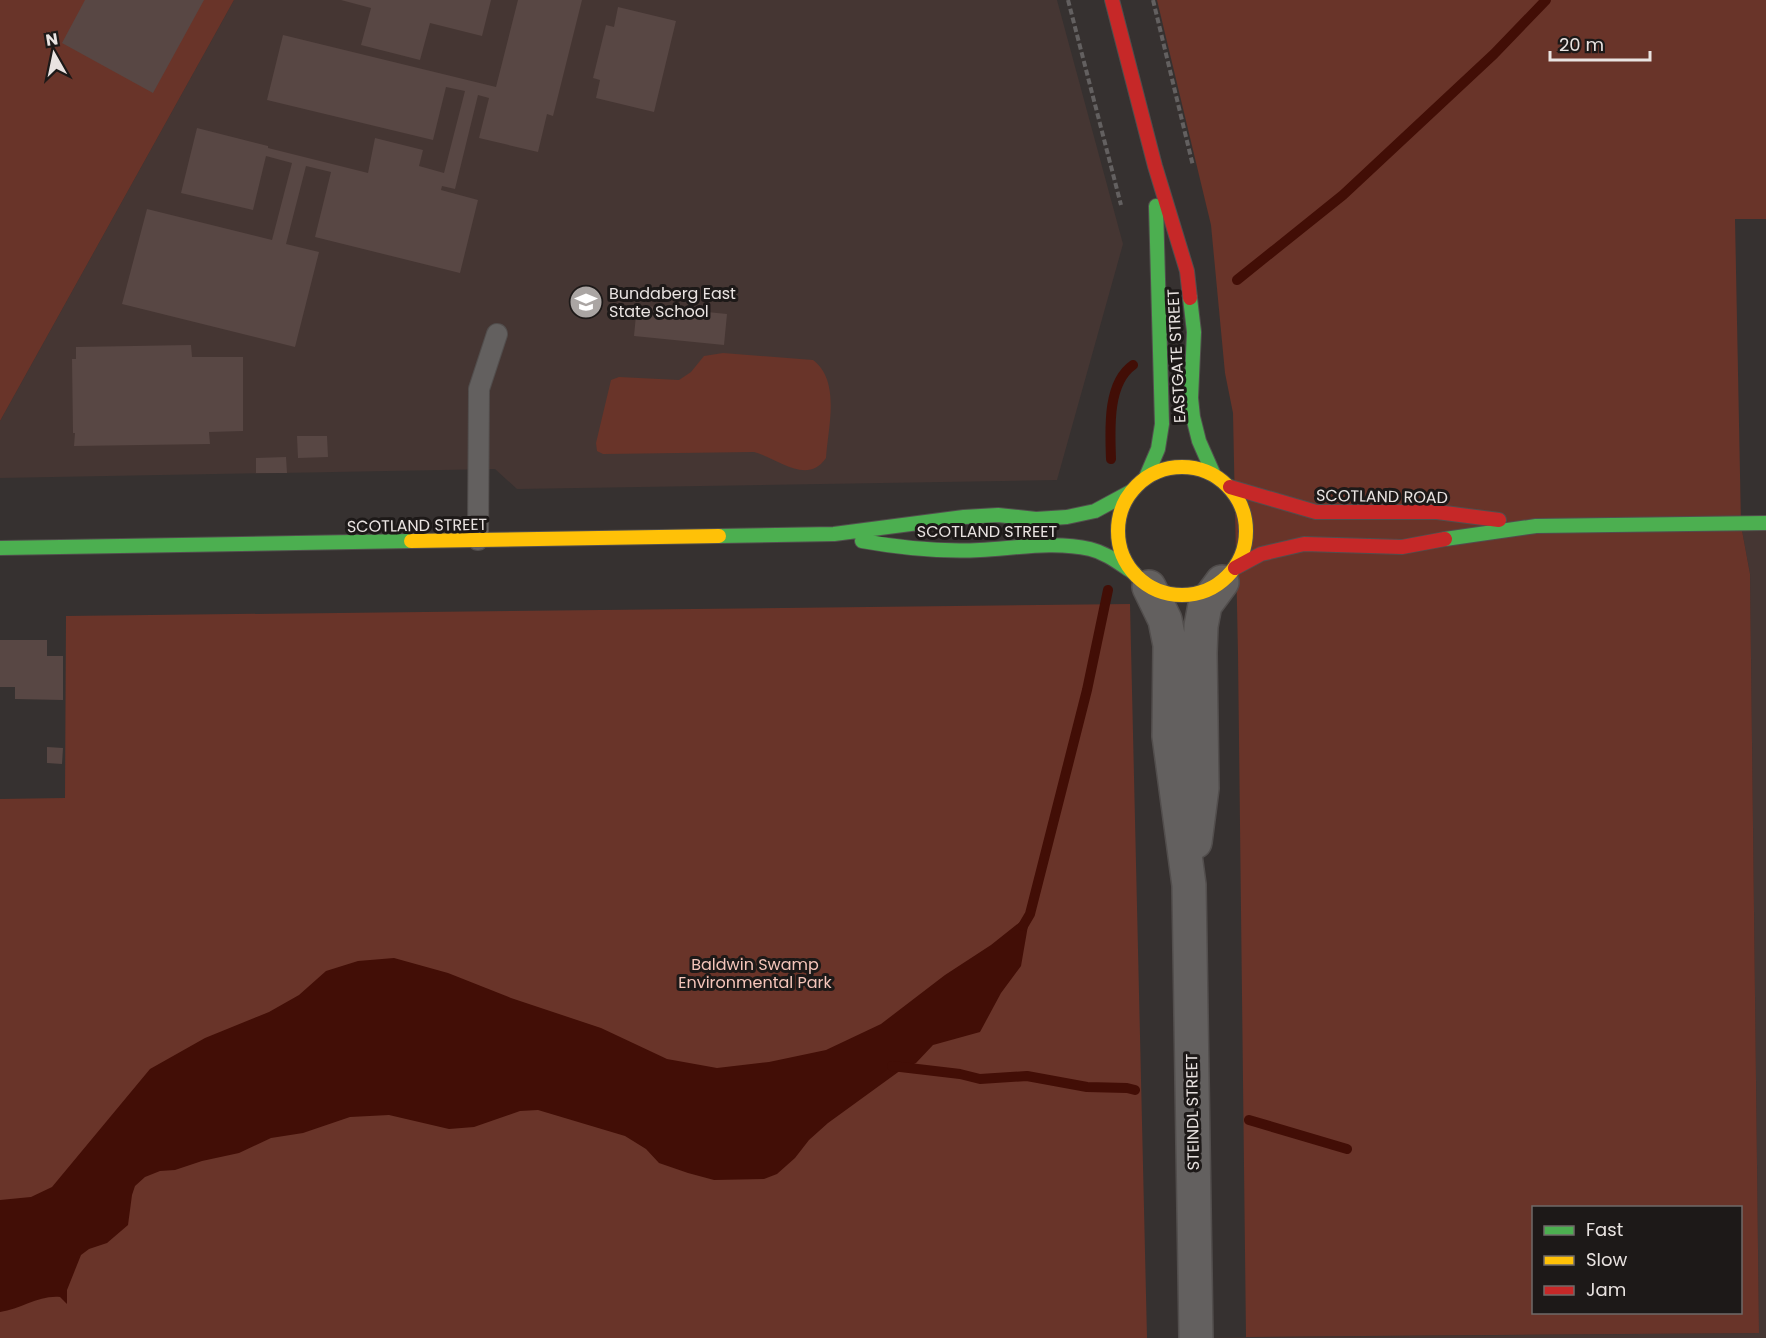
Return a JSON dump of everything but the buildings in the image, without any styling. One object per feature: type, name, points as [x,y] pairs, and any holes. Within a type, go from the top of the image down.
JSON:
[{"type":"street","name":"EASTGATE STREET","points":[[1112,0],[1155,166],[1187,271],[1194,332],[1191,399],[1193,417],[1199,441],[1214,475]]},
{"type":"street","name":"EASTGATE STREET","points":[[1146,477],[1158,449],[1162,424],[1155,166]]},
{"type":"street","points":[[1198,468],[1214,475],[1230,487],[1242,506],[1247,527],[1245,548],[1228,575],[1204,591],[1186,596],[1167,593],[1142,580],[1122,554],[1117,533],[1121,510],[1132,491],[1146,477],[1163,469],[1198,468]]},
{"type":"street","name":"SCOTLAND ROAD","points":[[1230,487],[1316,512],[1437,512],[1536,526]]},
{"type":"street","name":"SCOTLAND STREET","points":[[0,548],[834,534],[964,517],[998,515],[1036,519],[1067,517],[1095,511],[1132,491]]},
{"type":"street","name":"SCOTLAND ROAD","points":[[1228,575],[1261,554],[1290,546],[1320,544],[1370,548],[1402,547],[1454,537],[1536,526],[1766,523]]},
{"type":"street","name":"SCOTLAND STREET","points":[[834,534],[888,546],[928,549],[1073,547],[1102,553],[1142,580]]},
{"type":"street","name":"STEINDL STREET","points":[[1189,885],[1202,788],[1201,626],[1205,606],[1228,575]]},
{"type":"street","name":"STEINDL STREET","points":[[1142,580],[1166,620],[1170,645],[1169,736],[1189,885],[1196,1338]]},
{"type":"lane","points":[[478,540],[479,389],[497,334]]},
{"type":"path","points":[[1068,0],[1122,208]]},
{"type":"shaded area","name":"Bundaberg East State School","points":[[234,0],[1057,0],[1123,244],[1057,480],[517,489],[495,469],[0,478],[0,421]]},
{"type":"shaded area","points":[[1766,524],[1766,1338],[1197,1338],[1759,1333],[1750,574],[1741,525]]},
{"type":"shaded area","points":[[1030,914],[1021,966],[1001,993],[980,1032],[933,1045],[916,1063],[901,1070],[828,1123],[777,1174],[764,1179],[714,1180],[659,1163],[646,1149],[625,1136],[538,1110],[520,1111],[474,1127],[449,1129],[389,1115],[350,1117],[303,1133],[271,1138],[239,1153],[175,1170],[160,1171],[145,1177],[135,1186],[128,1225],[107,1243],[89,1249],[81,1255],[67,1290],[67,1304],[60,1297],[52,1297],[0,1312],[0,1200],[31,1197],[52,1187],[150,1069],[205,1038],[269,1012],[299,995],[326,971],[358,961],[394,958],[448,973],[511,998],[601,1028],[667,1059],[717,1068],[769,1062],[826,1050],[881,1024]]},
{"type":"green space","points":[[0,0],[234,0],[0,421]]},
{"type":"green space","points":[[1157,0],[1766,0],[1766,219],[1735,219],[1741,525],[1750,574],[1759,1333],[1246,1337],[1233,413],[1225,373],[1211,225]]},
{"type":"green space","points":[[723,353],[813,360],[822,369],[830,392],[831,405],[826,458],[818,466],[810,470],[801,470],[754,452],[603,454],[597,451],[596,443],[611,380],[619,377],[679,380],[691,372],[704,356]]},
{"type":"green space","name":"Baldwin Swamp Environmental Park","points":[[1130,604],[1147,1338],[0,1338],[0,799],[65,798],[66,616]]},
{"type":"waterway","points":[[1237,280],[1343,195],[1494,54],[1546,0]]},
{"type":"waterway","points":[[1111,459],[1114,395],[1118,383],[1133,365]]},
{"type":"waterway","points":[[1023,926],[1030,914],[1087,690],[1108,590]]},
{"type":"waterway","points":[[892,1066],[960,1074],[980,1079],[1027,1076],[1087,1087],[1135,1090]]},
{"type":"waterway","points":[[1249,1120],[1347,1149]]},
{"type":"traffic: fast","points":[[1146,477],[1158,449],[1162,424],[1156,206]]},
{"type":"traffic: fast","points":[[1190,298],[1194,332],[1191,398],[1193,417],[1199,441],[1214,475]]},
{"type":"traffic: fast","points":[[719,536],[834,534],[964,517],[998,515],[1036,519],[1067,517],[1095,511],[1132,491]]},
{"type":"traffic: fast","points":[[1445,539],[1536,526],[1766,523]]},
{"type":"traffic: fast","points":[[0,548],[411,541]]},
{"type":"traffic: fast","points":[[862,541],[951,550],[1049,545],[1077,547],[1102,553],[1134,573]]},
{"type":"traffic: slow","points":[[1182,467],[1207,472],[1227,486],[1241,506],[1246,531],[1241,556],[1227,576],[1207,590],[1182,595],[1157,590],[1137,576],[1123,556],[1118,531],[1123,506],[1137,486],[1157,472],[1182,467]]},
{"type":"traffic: slow","points":[[411,541],[719,536]]},
{"type":"traffic: jam","points":[[1112,0],[1155,166],[1187,271],[1190,298]]},
{"type":"traffic: jam","points":[[1230,487],[1316,512],[1437,512],[1499,520]]},
{"type":"traffic: jam","points":[[1235,568],[1261,554],[1304,544],[1402,547],[1445,539]]},
{"type":"place","name":"Bundaberg East State School","points":[[586,302]]}]
